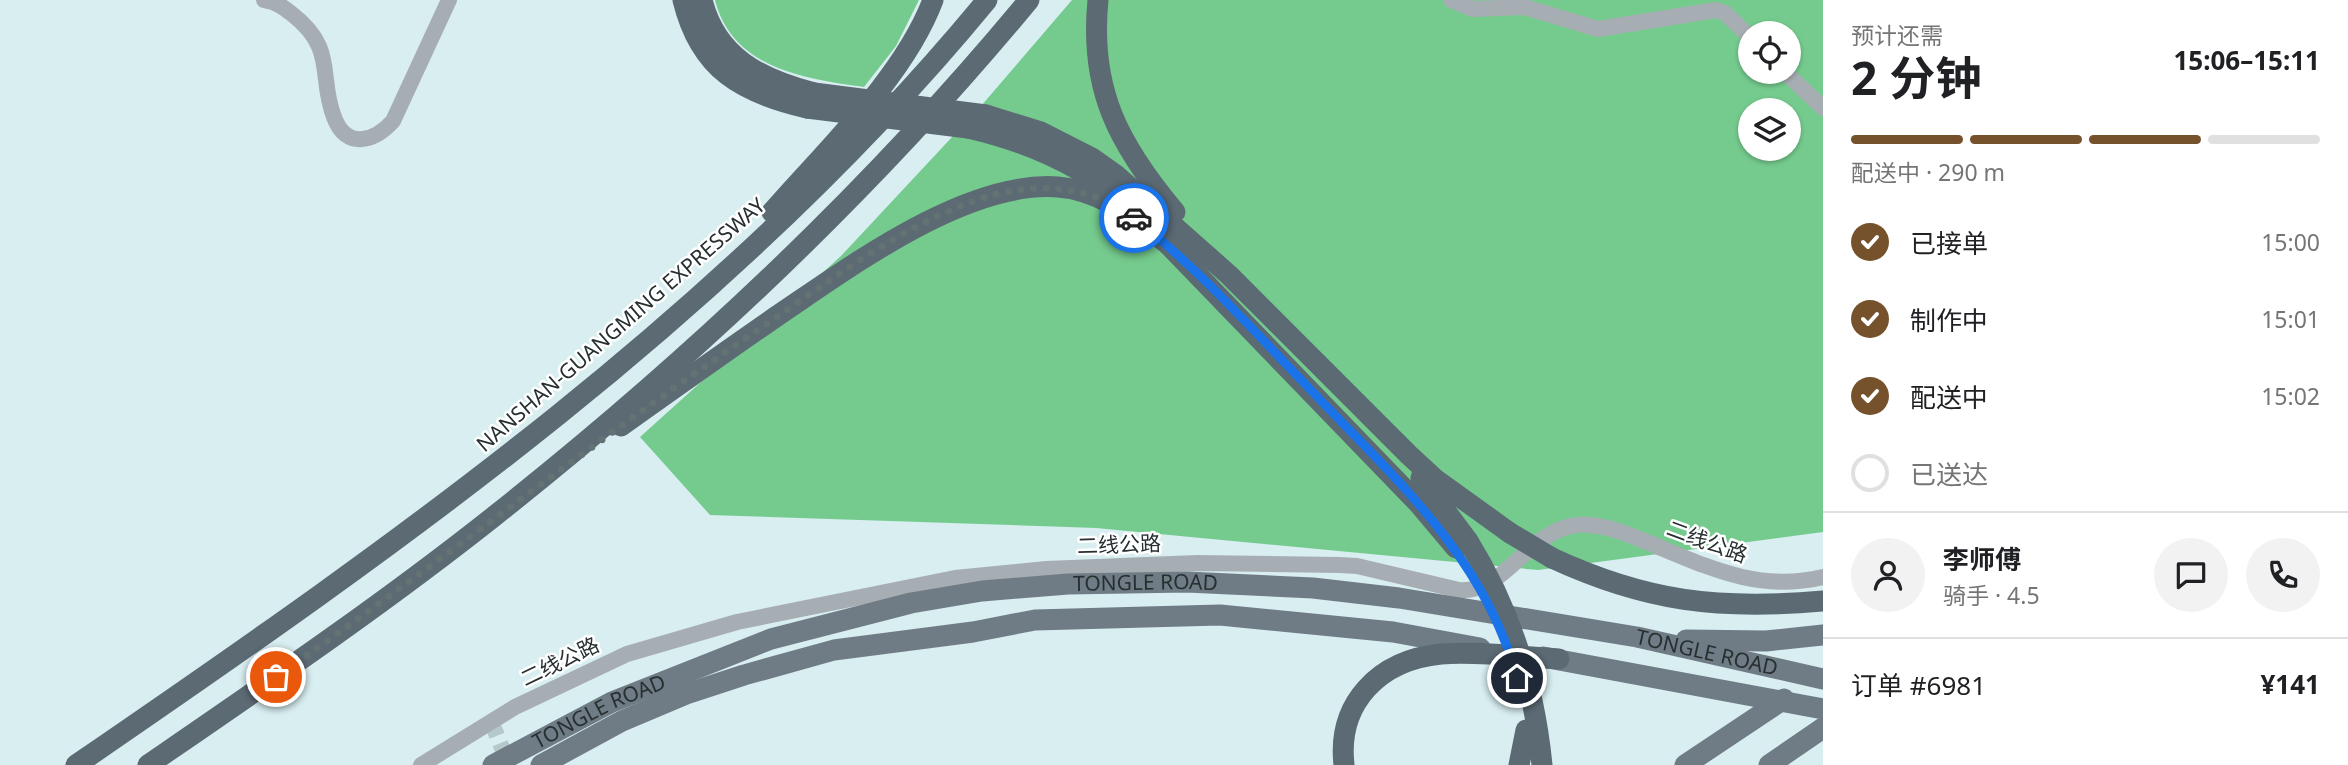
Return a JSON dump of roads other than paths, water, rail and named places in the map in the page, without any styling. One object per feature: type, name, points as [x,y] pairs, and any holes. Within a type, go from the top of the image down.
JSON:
[{"type":"highway","points":[[683,0],[688,20],[707,53],[733,82],[770,99],[986,115],[1041,132],[1092,158],[1139,193],[1229,275],[1435,479],[1510,533],[1552,558],[1617,585],[1690,603],[1735,606],[1823,601]]},
{"type":"highway","points":[[702,0],[707,22],[729,51],[753,71],[810,100],[968,128],[1025,144],[1079,169],[1127,203],[1401,485],[1462,544],[1501,630],[1520,693],[1528,765]]},
{"type":"highway","points":[[707,287],[885,81],[920,30],[933,0]]},
{"type":"highway","name":"NANSHAN-GUANGMING EXPRESSWAY","points":[[76,765],[414,529],[549,425],[707,287],[855,148],[987,0]]},
{"type":"highway","points":[[496,515],[649,386],[818,233],[1029,0]]},
{"type":"highway","points":[[1098,0],[1098,66],[1117,130],[1139,168],[1229,275]]},
{"type":"highway","points":[[148,765],[297,662],[496,515],[824,285],[893,242],[964,205],[985,197],[1027,190],[1056,187],[1075,190],[1125,211],[1169,245]]},
{"type":"highway","points":[[1376,423],[1496,590],[1518,647],[1538,723],[1542,765]]},
{"type":"highway","points":[[1344,765],[1342,746],[1346,720],[1357,699],[1392,668],[1441,654],[1559,659]]},
{"type":"highway","points":[[1519,765],[1526,730]]},
{"type":"main road","name":"TONGLE ROAD","points":[[493,765],[612,702],[771,639],[898,606],[982,592],[1128,581],[1313,588],[1399,598],[1637,637],[1823,679]]},
{"type":"main road","name":"TONGLE ROAD","points":[[541,765],[622,722],[686,694],[744,675],[834,650],[973,632],[1035,620],[1220,615],[1392,632],[1559,659],[1823,709]]},
{"type":"main road","points":[[1637,637],[1726,642],[1823,635]]},
{"type":"main road","points":[[1685,765],[1780,701],[1823,679]]},
{"type":"main road","points":[[1769,765],[1823,728]]},
{"type":"street","points":[[264,0],[276,1],[317,41],[325,63],[334,117],[348,133],[367,141],[380,136],[393,121],[449,0]]},
{"type":"street","points":[[1451,0],[1473,9],[1524,7],[1598,29],[1717,5],[1738,25]]},
{"type":"street","points":[[1798,84],[1823,108]]},
{"type":"street","name":"二线公路","points":[[421,765],[515,707],[627,653],[737,622],[955,578],[1123,565],[1340,565],[1468,591],[1489,583],[1550,534],[1577,526],[1625,533],[1697,562],[1765,583],[1800,583],[1823,578]]},
{"type":"tunnel","points":[[491,721],[509,765]]}]
